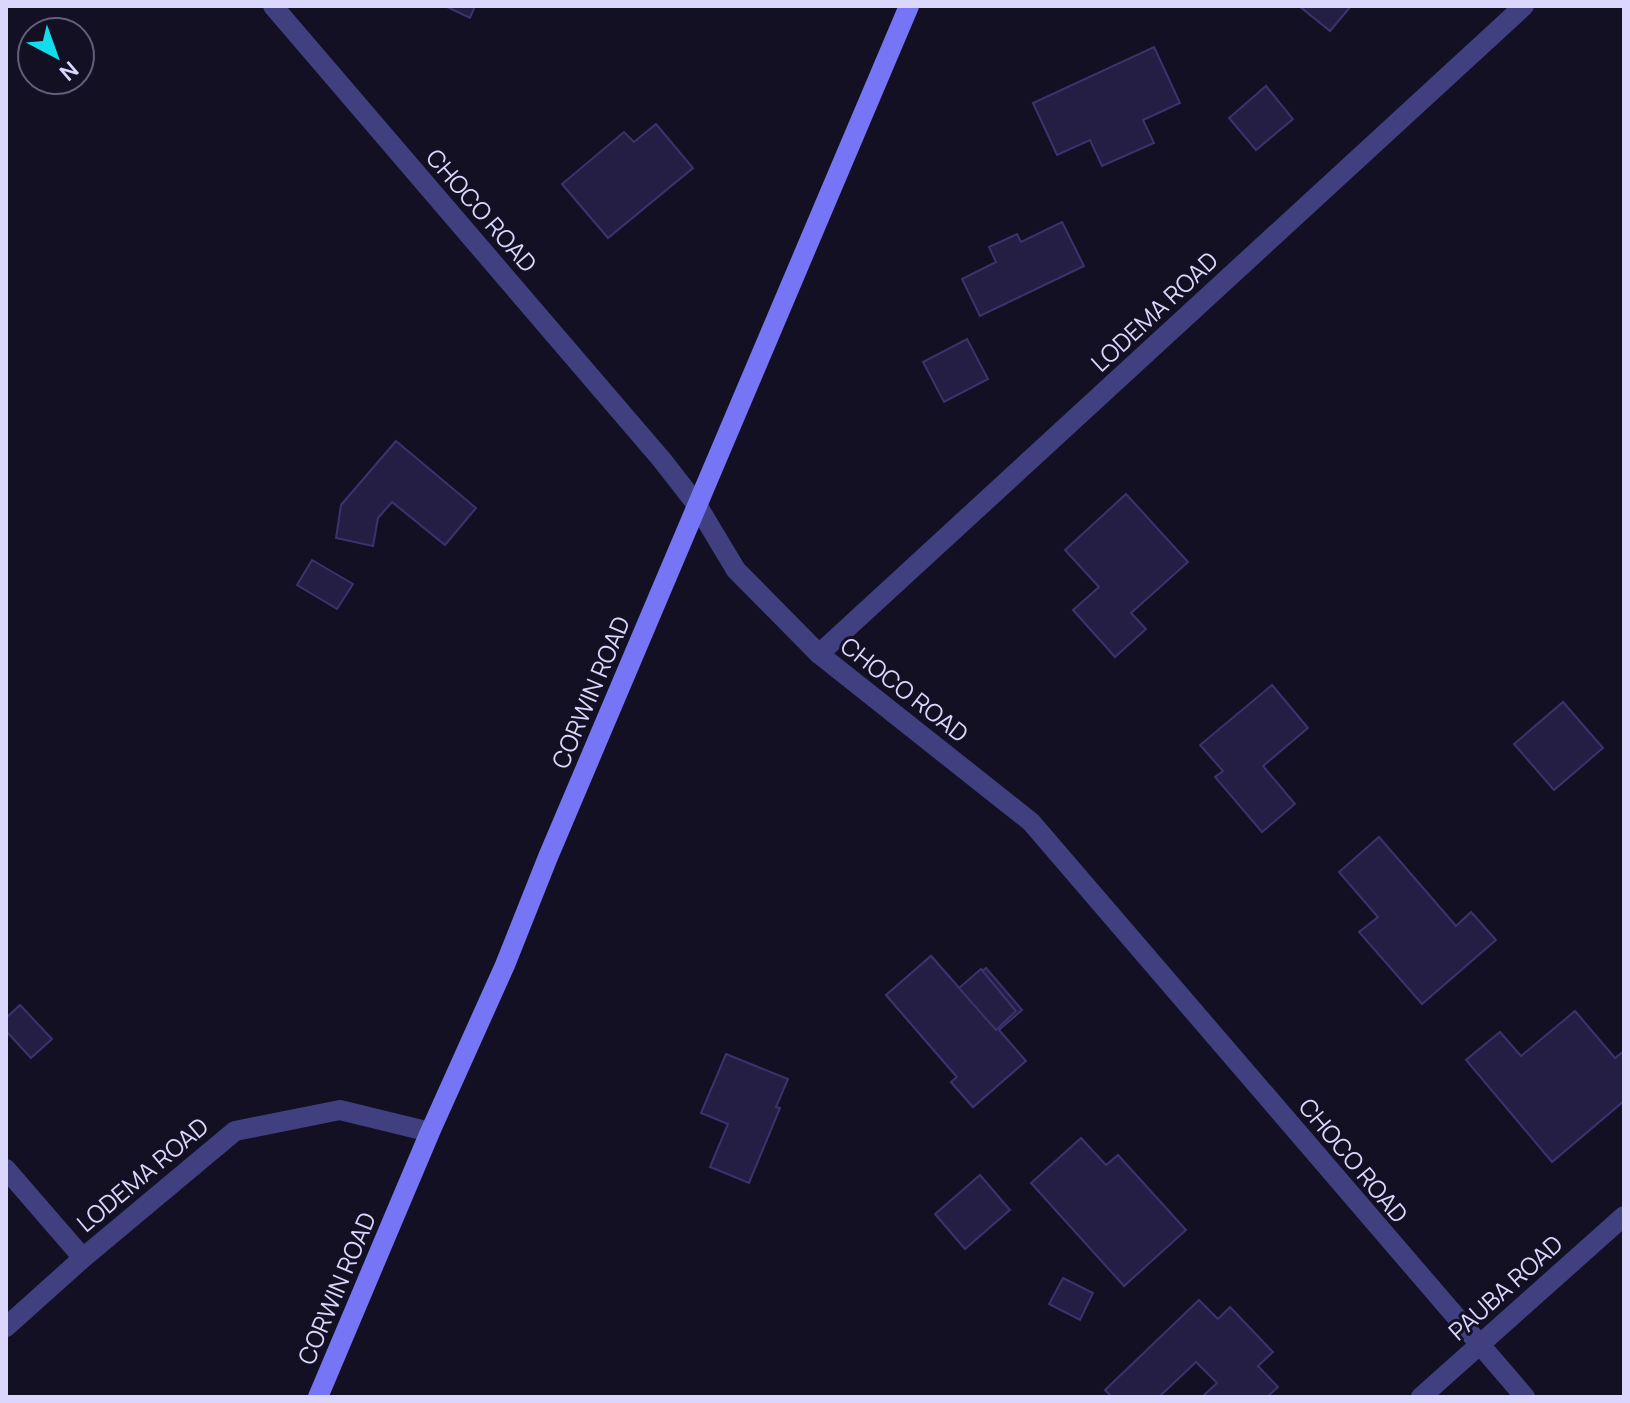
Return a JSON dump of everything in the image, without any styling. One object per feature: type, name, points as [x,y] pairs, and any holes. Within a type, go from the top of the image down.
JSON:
[{"type":"main road","name":"CORWIN ROAD","points":[[318,1397],[430,1132],[505,965],[909,6]]},
{"type":"street","name":"CHOCO ROAD","points":[[273,6],[662,460],[697,505],[736,570],[819,654],[1031,822],[1525,1397]]},
{"type":"street","name":"LODEMA ROAD","points":[[819,654],[1524,6]]},
{"type":"street","name":"LODEMA ROAD","points":[[6,1327],[235,1131],[340,1110],[430,1132]]},
{"type":"street","points":[[6,1169],[83,1258]]},
{"type":"street","name":"PAUBA ROAD","points":[[1421,1397],[1624,1216]]},
{"type":"building","points":[[445,6],[475,6],[470,18]]},
{"type":"building","points":[[1299,6],[1351,6],[1330,31]]},
{"type":"building","points":[[1154,47],[1180,103],[1143,120],[1154,143],[1102,166],[1090,140],[1057,155],[1033,103]]},
{"type":"building","points":[[1266,86],[1293,119],[1256,150],[1229,118]]},
{"type":"building","points":[[656,124],[693,168],[608,238],[562,184],[624,132],[634,142]]},
{"type":"building","points":[[1062,222],[1084,266],[980,316],[962,279],[996,262],[989,247],[1017,234],[1021,242]]},
{"type":"building","points":[[967,339],[988,379],[944,402],[923,362]]},
{"type":"building","points":[[396,441],[476,508],[445,545],[392,502],[378,518],[373,546],[336,538],[341,505]]},
{"type":"building","points":[[1126,494],[1188,562],[1131,613],[1146,629],[1115,657],[1073,610],[1099,587],[1065,550]]},
{"type":"building","points":[[312,560],[353,584],[337,609],[297,585]]},
{"type":"building","points":[[1272,685],[1308,728],[1263,766],[1295,804],[1262,832],[1215,777],[1223,771],[1200,745]]},
{"type":"building","points":[[1563,702],[1603,748],[1554,790],[1514,744]]},
{"type":"building","points":[[1379,837],[1456,926],[1471,912],[1496,940],[1422,1004],[1359,932],[1378,917],[1339,872]]},
{"type":"building","points":[[931,956],[1024,1062],[973,1107],[951,1082],[957,1077],[886,995]]},
{"type":"building","points":[[931,956],[961,990],[986,968],[1022,1010],[999,1030],[1026,1061],[973,1107],[951,1082],[957,1077],[886,995]]},
{"type":"building","points":[[981,969],[1016,1011],[996,1030],[959,988]]},
{"type":"building","points":[[20,1005],[52,1039],[31,1058],[6,1031],[6,1018]]},
{"type":"building","points":[[1575,1011],[1615,1058],[1624,1051],[1624,1101],[1552,1162],[1466,1060],[1500,1032],[1521,1056]]},
{"type":"building","points":[[726,1054],[788,1079],[776,1107],[780,1108],[749,1183],[710,1167],[728,1124],[701,1113]]},
{"type":"building","points":[[1081,1138],[1106,1165],[1118,1155],[1186,1230],[1124,1286],[1031,1183]]},
{"type":"building","points":[[980,1175],[1010,1210],[965,1249],[935,1214]]},
{"type":"building","points":[[1063,1278],[1093,1293],[1080,1320],[1049,1304]]},
{"type":"building","points":[[1199,1300],[1218,1319],[1230,1307],[1273,1352],[1258,1366],[1278,1387],[1267,1397],[1202,1397],[1217,1383],[1196,1362],[1159,1397],[1112,1397],[1105,1390]]}]
